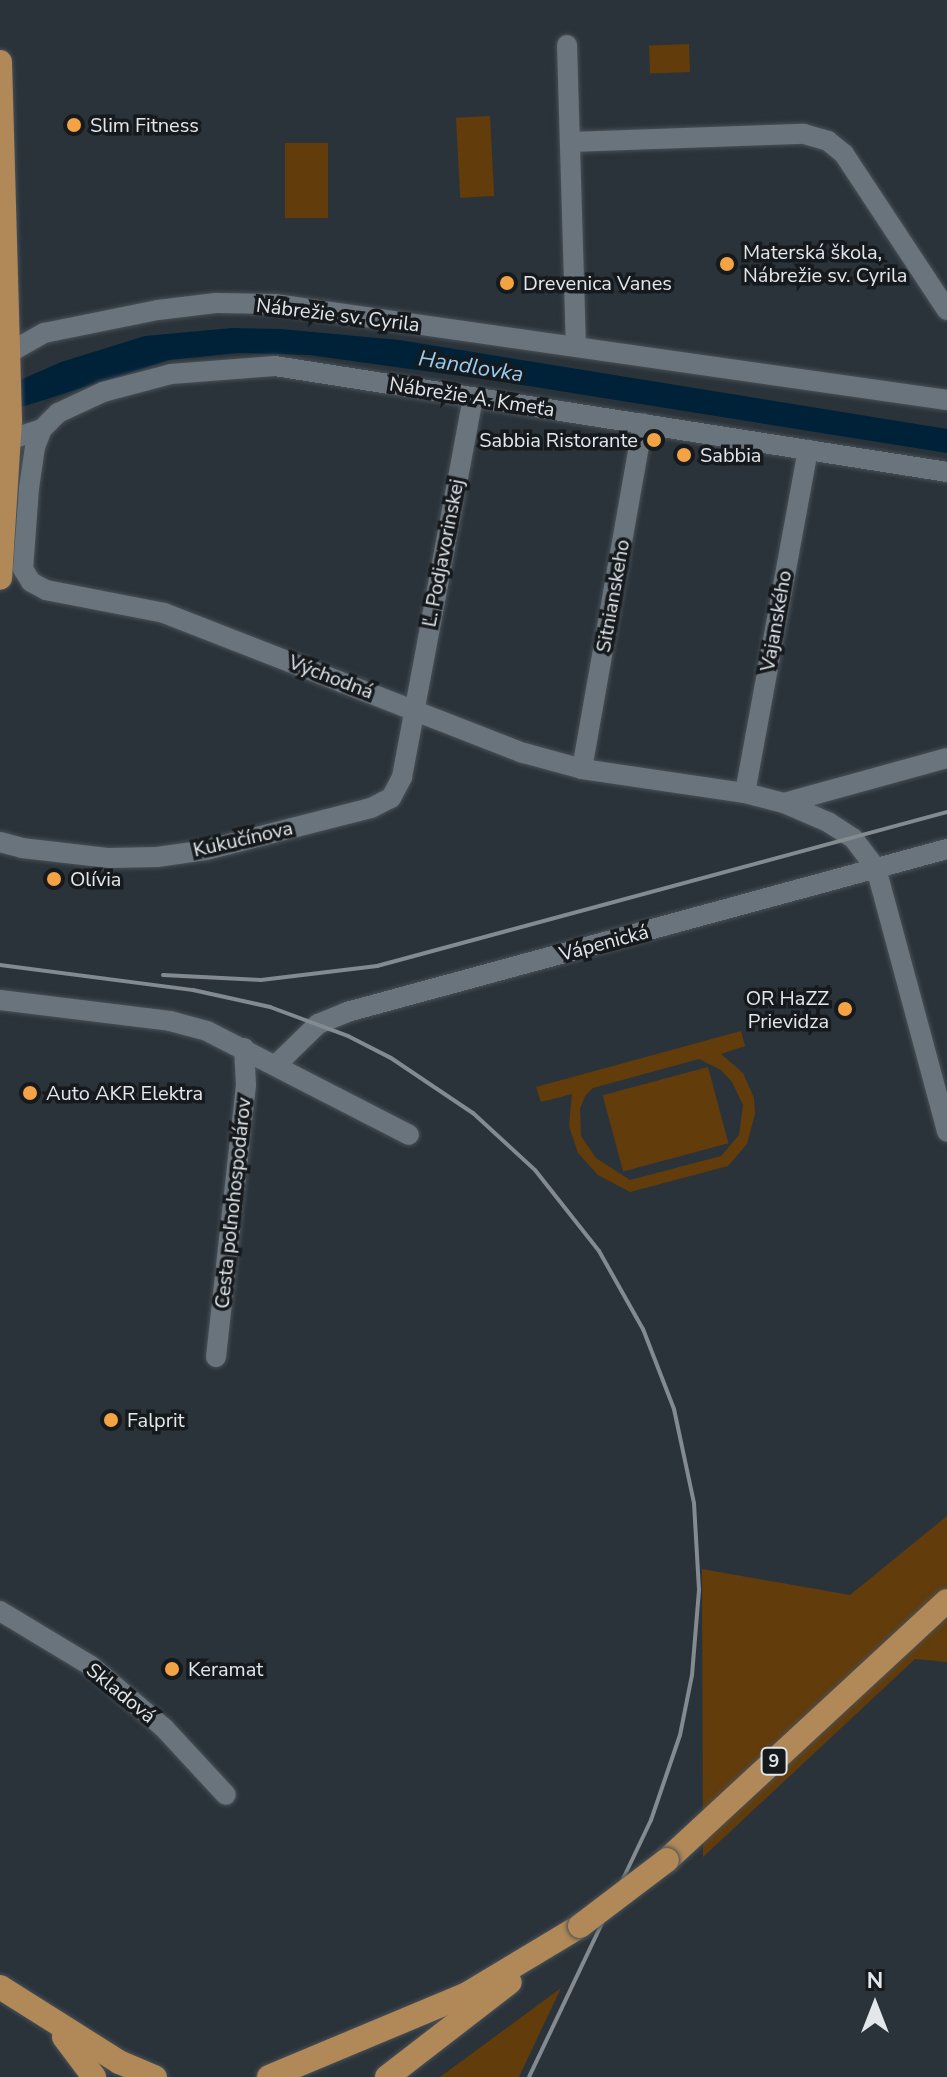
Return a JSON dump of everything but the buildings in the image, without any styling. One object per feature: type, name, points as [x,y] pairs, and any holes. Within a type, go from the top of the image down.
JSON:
[{"type":"main road","points":[[0,62],[6,435],[15,490],[0,578]]},
{"type":"main road","name":"9","points":[[278,2073],[467,1994],[580,1926],[667,1860],[938,1608]]},
{"type":"main road","name":"9","points":[[387,2077],[462,2021],[558,1941]]},
{"type":"main road","points":[[0,1987],[122,2070],[155,2077]]},
{"type":"main road","points":[[43,2015],[89,2066],[94,2077]]},
{"type":"main road","points":[[249,2077],[278,2073]]},
{"type":"street","points":[[567,45],[576,347]]},
{"type":"street","points":[[570,142],[804,134],[828,141],[844,154],[947,310]]},
{"type":"street","name":"Nábrežie sv. Cyrila","points":[[6,362],[44,333],[216,303],[275,304],[947,400]]},
{"type":"street","name":"Nábrežie A. Kmeťa","points":[[6,435],[42,429],[58,413],[103,392],[171,374],[275,366],[947,472]]},
{"type":"street","name":"Ľ. Podjavorinskej","points":[[414,709],[473,398]]},
{"type":"street","name":"Sitnianskeho","points":[[582,769],[643,423]]},
{"type":"street","name":"Východná","points":[[42,429],[15,490],[23,569],[31,582],[46,590],[164,613],[524,753],[582,769],[745,793],[784,803],[828,822],[853,838],[876,868]]},
{"type":"street","name":"Vajanského","points":[[745,793],[808,450]]},
{"type":"street","name":"Kukučínova","points":[[0,842],[109,858],[157,857],[206,850],[371,808],[391,798],[402,777],[414,709]]},
{"type":"street","name":"Východná","points":[[784,803],[947,758]]},
{"type":"street","name":"Vápenická","points":[[276,1065],[318,1024],[347,1012],[947,849]]},
{"type":"street","points":[[876,868],[947,1132]]},
{"type":"street","points":[[0,1000],[170,1021],[207,1031],[409,1135]]},
{"type":"street","name":"Cesta poľnohospodárov","points":[[216,1357],[246,1085],[244,1048]]},
{"type":"street","name":"Skladová","points":[[0,1611],[91,1666],[164,1728],[226,1795]]},
{"type":"shaded area","points":[[689,44],[690,72],[650,73],[649,45]]},
{"type":"shaded area","points":[[490,116],[494,196],[460,198],[456,118]]},
{"type":"shaded area","points":[[285,143],[328,143],[328,218],[285,218]]},
{"type":"shaded area","points":[[741,1031],[745,1046],[721,1054],[743,1073],[754,1098],[755,1114],[747,1144],[728,1166],[630,1192],[598,1175],[578,1153],[569,1126],[572,1094],[541,1102],[536,1087]],"holes":[[[699,1059],[721,1070],[732,1082],[743,1105],[739,1135],[721,1156],[630,1180],[596,1158],[581,1136],[580,1109],[585,1096],[593,1088]]]},
{"type":"shaded area","points":[[708,1067],[728,1143],[623,1172],[603,1095]]},
{"type":"shaded area","points":[[947,1516],[947,1662],[915,1659],[703,1857],[702,1569],[850,1595]]},
{"type":"shaded area","points":[[561,1988],[519,2077],[440,2077]]},
{"type":"water","name":"Handlovka","points":[[232,328],[281,329],[399,340],[947,429],[947,453],[497,381],[309,355],[238,353],[169,360],[0,414],[0,389],[61,362],[145,336]]},
{"type":"railway","points":[[163,975],[261,980],[377,966],[947,812]]},
{"type":"railway","points":[[0,965],[193,990],[270,1007],[348,1036],[391,1058],[473,1113],[535,1170],[599,1251],[643,1329],[674,1409],[694,1503],[699,1590],[692,1675],[680,1735],[651,1820],[529,2077]]},
{"type":"place","name":"Slim Fitness","points":[[74,125]]},
{"type":"place","name":"Materská škola, Nábrežie sv. Cyrila","points":[[727,264]]},
{"type":"place","name":"Drevenica Vanes","points":[[507,283]]},
{"type":"place","name":"Sabbia Ristorante","points":[[654,440]]},
{"type":"place","name":"Sabbia","points":[[684,455]]},
{"type":"place","name":"Olívia","points":[[54,879]]},
{"type":"place","name":"OR HaZZ Prievidza","points":[[845,1009]]},
{"type":"place","name":"Auto AKR Elektra","points":[[30,1093]]},
{"type":"place","name":"Falprit","points":[[111,1420]]},
{"type":"place","name":"Keramat","points":[[172,1669]]}]
